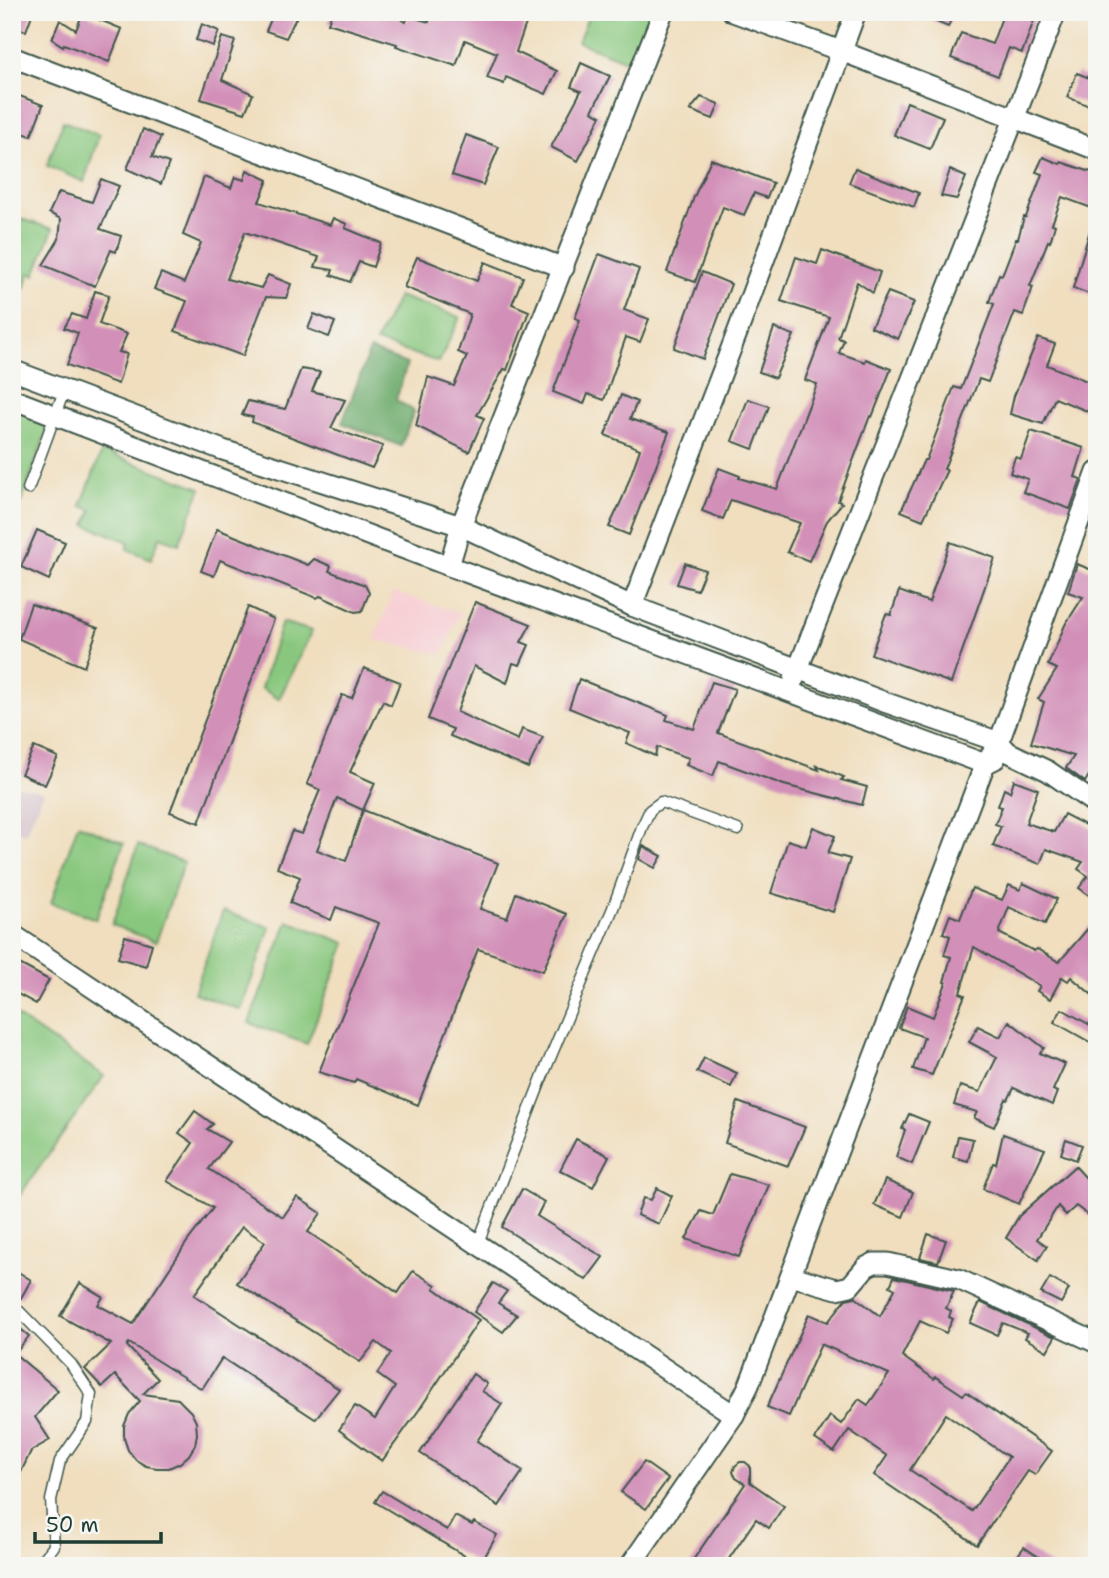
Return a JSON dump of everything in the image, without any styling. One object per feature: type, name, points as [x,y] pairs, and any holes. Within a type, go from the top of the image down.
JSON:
[{"type":"street","points":[[449,566],[461,526],[663,12]]},
{"type":"street","points":[[733,12],[1097,150]]},
{"type":"street","points":[[632,606],[856,12]]},
{"type":"street","points":[[790,694],[1056,12]]},
{"type":"street","points":[[12,57],[564,268]]},
{"type":"street","points":[[12,370],[223,450],[461,526],[632,606],[1004,747],[1048,771],[1097,805]]},
{"type":"street","points":[[12,399],[790,694],[985,764]]},
{"type":"street","points":[[630,1566],[734,1415],[749,1385],[985,764],[1004,747],[1097,472]]},
{"type":"street","points":[[12,934],[734,1415]]},
{"type":"street","points":[[791,1276],[837,1289],[850,1286],[866,1267],[874,1263],[888,1263],[958,1279],[1097,1343]]},
{"type":"lane","points":[[28,489],[64,391]]},
{"type":"lane","points":[[478,1243],[650,810],[661,802],[738,830]]},
{"type":"lane","points":[[12,1304],[71,1364],[91,1394],[87,1422],[60,1461],[51,1500],[54,1546],[38,1566]]},
{"type":"shaded area","points":[[393,592],[460,613],[442,654],[374,640]]},
{"type":"shaded area","points":[[12,785],[44,792],[25,834],[12,829]]},
{"type":"green space","points":[[590,12],[651,13],[631,63],[578,42]]},
{"type":"green space","points":[[63,121],[99,135],[84,182],[47,166]]},
{"type":"green space","points":[[12,216],[53,229],[35,275],[29,273],[26,287],[12,282]]},
{"type":"green space","points":[[398,296],[460,317],[439,362],[376,342]]},
{"type":"green space","points":[[370,350],[407,364],[396,400],[414,411],[401,446],[342,423]]},
{"type":"green space","points":[[12,402],[52,416],[12,528]]},
{"type":"green space","points":[[102,451],[201,488],[179,544],[160,537],[151,559],[127,549],[129,542],[86,525],[92,510],[81,506]]},
{"type":"green space","points":[[282,622],[312,631],[279,699],[261,688]]},
{"type":"green space","points":[[78,824],[124,843],[96,919],[51,903]]},
{"type":"green space","points":[[138,845],[184,862],[156,942],[112,925]]},
{"type":"green space","points":[[223,911],[270,927],[241,1010],[194,993]]},
{"type":"green space","points":[[288,921],[346,943],[307,1044],[249,1023]]},
{"type":"green space","points":[[12,1013],[104,1076],[12,1206]]},
{"type":"building","points":[[12,12],[33,12],[26,31],[12,26]]},
{"type":"building","points":[[274,12],[299,12],[286,38],[266,31]]},
{"type":"building","points":[[332,12],[388,12],[406,22],[408,16],[429,22],[430,12],[530,12],[516,52],[557,71],[546,94],[506,77],[504,84],[487,78],[497,53],[465,40],[456,66],[328,23]]},
{"type":"building","points":[[913,12],[954,12],[948,27]]},
{"type":"building","points":[[1004,12],[1037,12],[1022,53],[1009,48],[998,76],[951,58],[961,33],[992,44]]},
{"type":"building","points":[[83,13],[122,29],[109,62],[64,44],[63,46],[52,39],[60,20],[76,30]]},
{"type":"building","points":[[202,24],[219,31],[213,46],[196,40]]},
{"type":"building","points":[[222,37],[235,41],[222,80],[253,94],[245,113],[201,99]]},
{"type":"building","points":[[581,63],[610,76],[592,111],[601,116],[578,161],[551,147],[581,91],[571,87]]},
{"type":"building","points":[[1077,73],[1097,81],[1097,109],[1067,97]]},
{"type":"building","points":[[12,93],[43,105],[31,136],[12,129]]},
{"type":"building","points":[[701,97],[719,104],[713,119],[690,110]]},
{"type":"building","points":[[907,102],[943,117],[930,149],[894,135]]},
{"type":"building","points":[[143,129],[161,137],[152,157],[169,163],[161,184],[127,169]]},
{"type":"building","points":[[466,135],[499,147],[483,185],[452,175]]},
{"type":"building","points":[[1043,157],[1097,174],[1097,210],[1062,197],[1052,224],[1055,225],[1050,242],[1048,241],[1030,286],[1033,287],[1023,315],[1015,312],[988,382],[979,379],[944,469],[947,470],[923,520],[901,511],[926,460],[954,387],[961,389],[994,304],[989,302],[999,274],[1002,275],[1018,239],[1042,174],[1036,172]]},
{"type":"building","points":[[711,159],[773,183],[767,198],[754,193],[744,215],[723,207],[695,282],[667,272]]},
{"type":"building","points":[[855,168],[919,193],[914,207],[849,183]]},
{"type":"building","points":[[247,170],[268,180],[259,202],[330,225],[333,218],[347,224],[345,228],[381,243],[373,267],[359,262],[350,282],[331,275],[333,270],[315,267],[319,257],[245,232],[227,279],[261,288],[268,275],[291,284],[286,298],[266,297],[243,356],[175,331],[187,301],[154,289],[161,273],[184,283],[201,243],[183,235],[204,177],[231,188],[235,177],[244,180]]},
{"type":"building","points":[[950,170],[966,177],[957,199],[941,196]]},
{"type":"building","points":[[101,179],[119,186],[100,229],[121,236],[116,252],[111,250],[95,286],[43,265],[59,239],[61,219],[49,213],[59,192],[92,202]]},
{"type":"building","points":[[1093,220],[1097,221],[1097,297],[1073,288]]},
{"type":"building","points":[[822,250],[880,272],[873,293],[857,282],[838,338],[844,340],[839,353],[865,362],[866,359],[891,369],[838,501],[842,503],[827,521],[809,561],[787,552],[800,523],[731,500],[723,519],[702,511],[719,468],[740,476],[739,478],[777,489],[817,384],[805,380],[829,317],[781,301],[796,257],[817,264]]},
{"type":"building","points":[[599,254],[639,269],[624,310],[649,319],[640,342],[626,337],[604,400],[588,394],[584,404],[553,392],[580,320],[575,318]]},
{"type":"building","points":[[417,257],[477,281],[485,262],[523,277],[512,304],[529,311],[507,370],[504,369],[477,415],[484,418],[469,452],[416,426],[428,377],[454,386],[467,356],[458,352],[470,314],[404,287]]},
{"type":"building","points":[[702,272],[731,284],[703,359],[674,348]]},
{"type":"building","points":[[95,291],[109,295],[99,324],[127,334],[119,352],[127,354],[118,384],[67,365],[78,333],[64,328],[72,314],[86,319]]},
{"type":"building","points":[[888,292],[914,302],[898,339],[871,327]]},
{"type":"building","points":[[314,314],[335,322],[329,337],[308,329]]},
{"type":"building","points":[[774,328],[794,335],[775,378],[759,372]]},
{"type":"building","points":[[1038,338],[1055,344],[1047,365],[1097,385],[1097,415],[1055,398],[1043,424],[1010,414],[1014,396]]},
{"type":"building","points":[[301,369],[320,372],[312,391],[345,400],[331,428],[383,446],[372,468],[252,422],[253,417],[242,415],[248,401],[285,409]]},
{"type":"building","points":[[621,395],[637,402],[630,419],[669,432],[629,535],[609,527],[640,449],[605,435]]},
{"type":"building","points":[[748,399],[769,406],[753,449],[732,441]]},
{"type":"building","points":[[1031,431],[1084,448],[1075,477],[1081,479],[1070,509],[1023,492],[1028,479],[1010,473],[1015,457],[1021,459]]},
{"type":"building","points":[[217,529],[308,565],[314,559],[331,566],[329,571],[365,585],[369,593],[362,611],[355,612],[320,596],[317,598],[220,560],[214,576],[201,571]]},
{"type":"building","points":[[37,530],[65,542],[49,580],[21,567]]},
{"type":"building","points":[[950,542],[995,558],[951,683],[871,654],[886,614],[891,615],[899,591],[929,602]]},
{"type":"building","points":[[685,563],[705,570],[697,590],[677,584]]},
{"type":"building","points":[[1077,564],[1097,572],[1097,762],[1085,782],[1066,768],[1074,756],[1031,743],[1044,702],[1038,699],[1057,669],[1048,665],[1065,625],[1083,597],[1068,592]]},
{"type":"building","points":[[475,602],[531,624],[521,642],[529,645],[520,665],[513,663],[507,683],[474,666],[457,712],[518,740],[522,729],[543,737],[528,768],[450,736],[453,729],[428,719]]},
{"type":"building","points":[[31,604],[98,628],[84,667],[19,639]]},
{"type":"building","points":[[248,607],[274,619],[199,823],[170,812]]},
{"type":"building","points":[[364,668],[400,682],[391,705],[383,701],[350,772],[375,783],[363,810],[498,863],[480,909],[507,918],[516,893],[567,914],[543,971],[478,949],[418,1105],[356,1079],[354,1083],[319,1072],[379,923],[336,907],[331,920],[290,903],[300,877],[277,868],[292,831],[302,834],[320,790],[307,784],[342,695],[352,698]],"holes":[[[337,798],[363,810],[346,861],[317,850]]]},
{"type":"building","points":[[579,679],[668,715],[666,720],[694,729],[712,682],[735,689],[718,733],[819,770],[817,766],[844,777],[841,780],[867,787],[862,805],[784,785],[719,761],[713,776],[686,765],[689,758],[657,747],[655,756],[626,743],[630,733],[569,708]]},
{"type":"building","points":[[34,747],[58,757],[45,785],[21,774]]},
{"type":"building","points":[[1014,780],[1038,789],[1026,823],[1054,832],[1064,814],[1097,831],[1097,901],[1079,888],[1088,876],[1078,869],[1083,862],[1046,849],[1040,864],[993,846],[1001,826],[995,824],[1002,807],[998,806],[1004,789],[1010,792]]},
{"type":"building","points":[[813,827],[835,836],[828,853],[850,859],[833,912],[771,893],[788,840],[806,846]]},
{"type":"building","points":[[643,846],[662,856],[655,868],[639,859]]},
{"type":"building","points":[[1023,883],[1057,899],[1045,924],[1009,907],[999,933],[1034,951],[1037,949],[1059,962],[1097,918],[1097,999],[1071,977],[1068,981],[1062,977],[1050,999],[1037,991],[1040,986],[974,947],[960,993],[965,995],[932,1075],[913,1069],[924,1037],[899,1028],[907,1006],[933,1017],[946,983],[944,982],[951,957],[944,955],[950,936],[943,933],[950,915],[960,919],[972,888],[1002,900],[1009,885],[1020,890]]},
{"type":"building","points":[[125,936],[152,944],[146,966],[118,958]]},
{"type":"building","points":[[12,960],[49,980],[36,1004],[12,991]]},
{"type":"building","points":[[1062,1009],[1097,1029],[1097,1046],[1054,1022]]},
{"type":"building","points":[[1009,1021],[1044,1048],[1040,1053],[1065,1064],[1053,1090],[1057,1092],[1052,1105],[1014,1088],[994,1127],[974,1118],[977,1112],[954,1105],[960,1086],[980,1092],[997,1057],[969,1042],[978,1026],[1000,1037]]},
{"type":"building","points":[[704,1058],[737,1073],[731,1087],[697,1072]]},
{"type":"building","points":[[738,1102],[805,1127],[788,1166],[725,1143]]},
{"type":"building","points":[[195,1111],[213,1124],[207,1129],[229,1142],[209,1169],[283,1217],[297,1197],[321,1213],[308,1232],[398,1293],[413,1271],[436,1285],[434,1288],[479,1320],[382,1461],[339,1430],[355,1406],[375,1419],[395,1387],[377,1374],[391,1353],[376,1342],[360,1362],[237,1283],[265,1242],[242,1227],[194,1295],[339,1389],[315,1419],[222,1358],[202,1389],[129,1343],[127,1346],[158,1379],[143,1394],[178,1399],[191,1412],[196,1422],[197,1434],[189,1455],[169,1468],[146,1466],[136,1460],[128,1450],[124,1426],[129,1414],[140,1401],[115,1375],[102,1387],[85,1369],[111,1344],[60,1316],[80,1283],[103,1297],[98,1305],[133,1324],[187,1242],[213,1208],[167,1181],[193,1143],[179,1133]]},
{"type":"building","points":[[909,1114],[929,1122],[912,1164],[896,1157],[905,1130],[902,1129]]},
{"type":"building","points":[[1003,1134],[1045,1149],[1019,1204],[983,1189],[993,1163],[996,1164]]},
{"type":"building","points":[[958,1136],[973,1139],[968,1161],[953,1157]]},
{"type":"building","points":[[576,1139],[609,1156],[593,1187],[560,1170]]},
{"type":"building","points":[[1066,1139],[1082,1145],[1076,1160],[1061,1154]]},
{"type":"building","points":[[1075,1166],[1097,1190],[1097,1222],[1076,1206],[1066,1215],[1058,1206],[1037,1239],[1047,1246],[1038,1260],[1006,1238],[1019,1216]]},
{"type":"building","points":[[730,1174],[769,1185],[739,1257],[686,1239],[701,1211],[713,1215]]},
{"type":"building","points":[[885,1180],[913,1192],[903,1217],[874,1205]]},
{"type":"building","points":[[657,1188],[672,1196],[659,1224],[637,1215],[643,1198],[651,1200]]},
{"type":"building","points":[[522,1189],[544,1202],[537,1216],[603,1257],[586,1280],[502,1227]]},
{"type":"building","points":[[928,1234],[946,1240],[938,1262],[920,1258]]},
{"type":"building","points":[[12,1268],[31,1280],[21,1298],[12,1292]]},
{"type":"building","points":[[894,1277],[954,1291],[946,1308],[951,1311],[949,1317],[953,1319],[946,1333],[920,1321],[902,1356],[934,1379],[936,1377],[963,1395],[966,1392],[1052,1451],[1035,1475],[1028,1471],[977,1545],[874,1475],[887,1456],[849,1430],[834,1452],[815,1439],[830,1416],[841,1424],[859,1399],[868,1405],[889,1374],[821,1344],[789,1416],[767,1407],[809,1314],[828,1322],[846,1299],[855,1297],[880,1316],[895,1289],[890,1286]],"holes":[[[946,1414],[1009,1457],[972,1511],[910,1470]]]},
{"type":"building","points":[[1050,1278],[1069,1289],[1061,1303],[1041,1293]]},
{"type":"building","points":[[493,1283],[507,1291],[498,1303],[517,1315],[503,1332],[474,1312]]},
{"type":"building","points":[[980,1302],[1055,1337],[1047,1351],[1025,1338],[1028,1333],[1003,1323],[997,1335],[970,1323]]},
{"type":"building","points":[[12,1322],[29,1336],[15,1354],[58,1390],[35,1417],[50,1440],[31,1451],[12,1491]]},
{"type":"building","points":[[473,1374],[487,1384],[482,1391],[502,1404],[477,1441],[523,1471],[499,1506],[420,1453]]},
{"type":"building","points":[[644,1462],[668,1479],[646,1509],[621,1492]]},
{"type":"building","points":[[740,1462],[750,1466],[750,1482],[784,1506],[769,1528],[756,1519],[724,1566],[689,1566],[745,1484],[736,1478],[733,1472]]},
{"type":"building","points":[[382,1491],[447,1530],[455,1516],[472,1525],[474,1522],[497,1535],[480,1565],[375,1502]]},
{"type":"building","points":[[1024,1547],[1052,1566],[1010,1566]]}]
